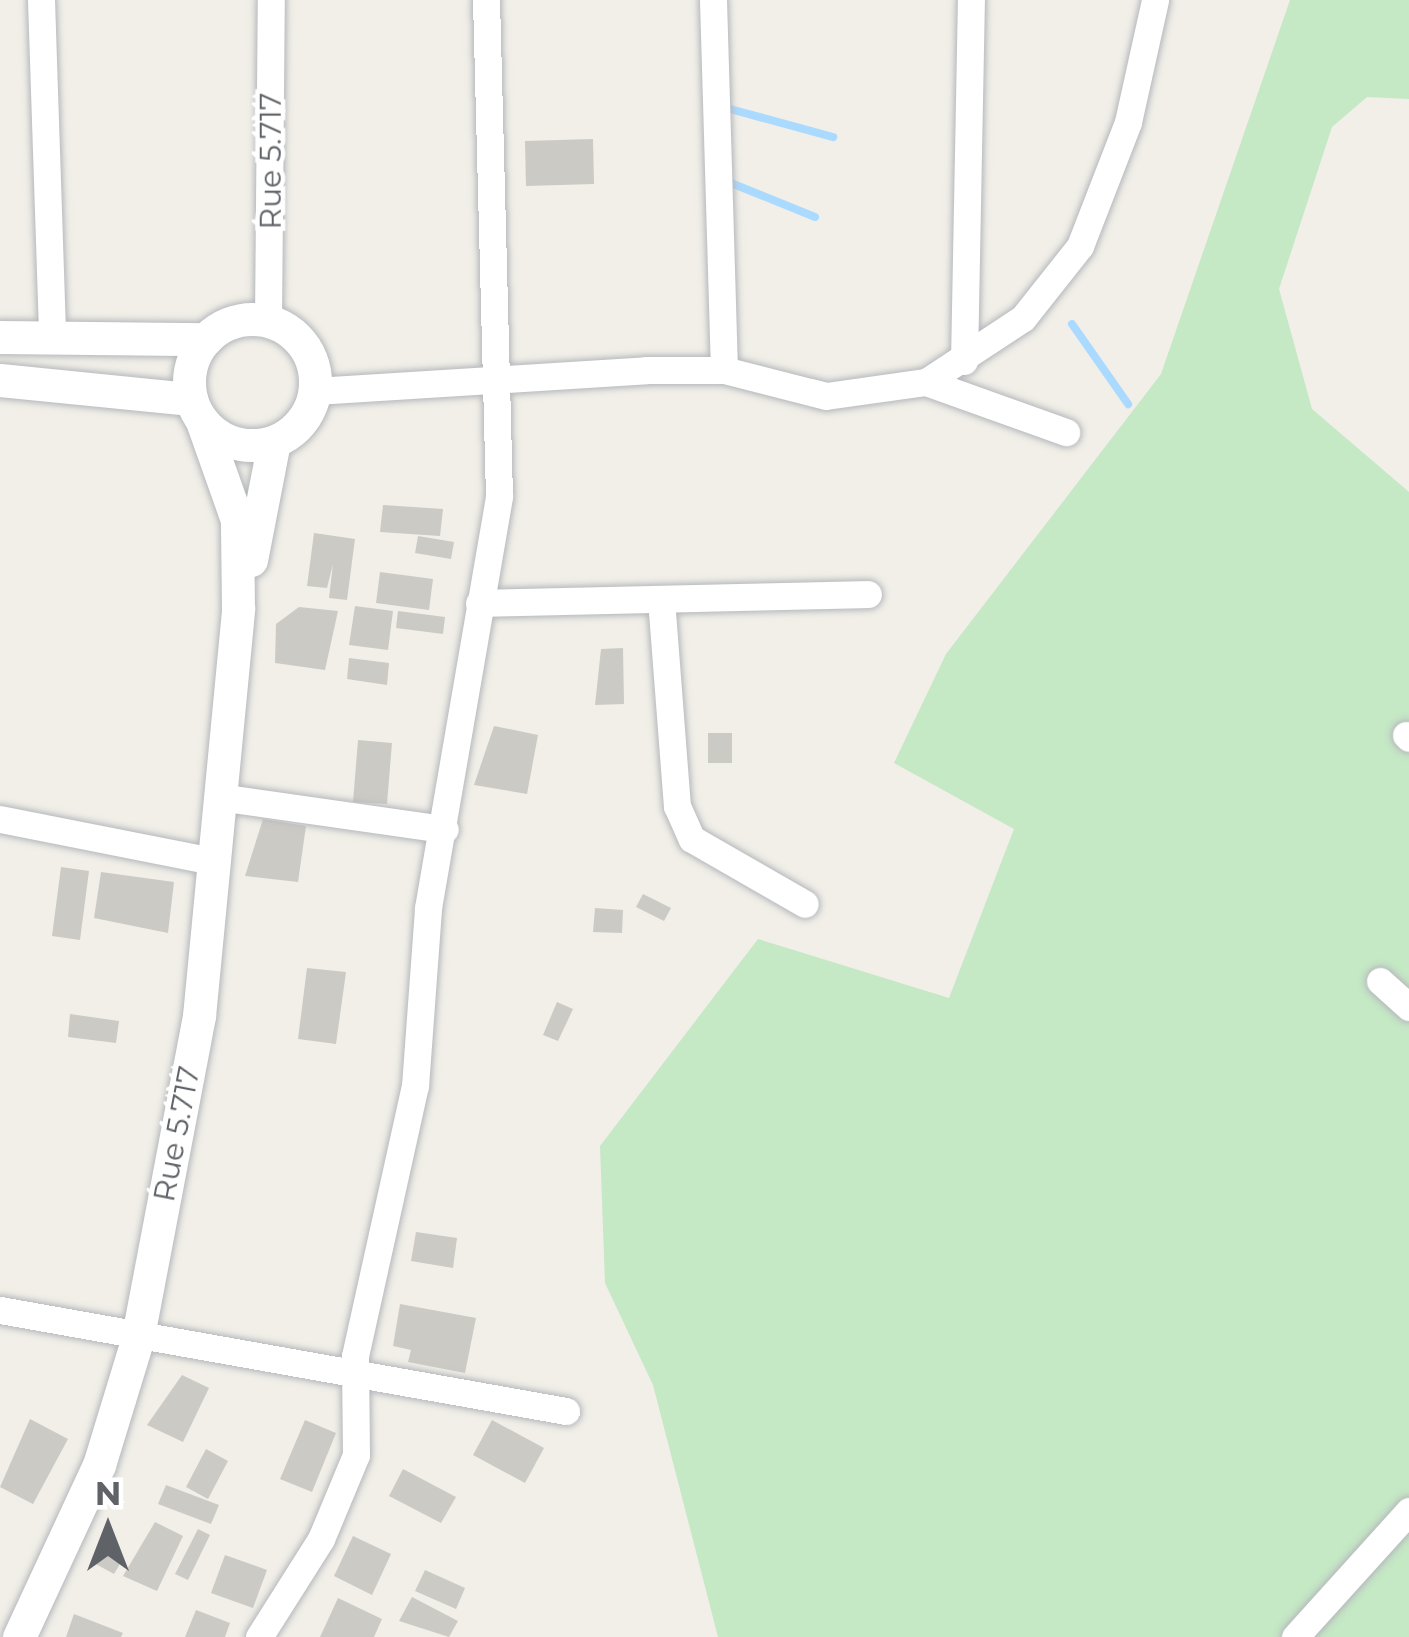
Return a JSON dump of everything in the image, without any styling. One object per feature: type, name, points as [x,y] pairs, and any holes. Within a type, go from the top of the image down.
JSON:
[{"type":"street","points":[[41,0],[52,337]]},
{"type":"street","name":"Rue 5.717","points":[[268,321],[271,0]]},
{"type":"street","points":[[259,1637],[321,1539],[356,1455],[356,1374],[415,1086],[445,829],[499,496],[486,0]]},
{"type":"street","points":[[713,0],[724,370]]},
{"type":"street","points":[[964,361],[971,0]]},
{"type":"street","points":[[315,391],[724,370],[826,396],[926,382],[1023,318],[1080,246],[1128,122],[1155,0]]},
{"type":"street","points":[[0,337],[206,339],[234,321],[268,321],[310,355],[315,391],[302,422],[274,442],[235,443],[197,410],[0,380]]},
{"type":"street","points":[[197,410],[206,339]]},
{"type":"street","points":[[926,382],[1066,432]]},
{"type":"street","name":"Rue 5.717","points":[[197,410],[237,520],[238,608]]},
{"type":"street","name":"Rue 5.717","points":[[19,1637],[99,1465],[137,1341],[199,1016],[238,608],[274,442]]},
{"type":"street","points":[[479,603],[868,594]]},
{"type":"street","points":[[661,599],[677,806],[692,839],[805,904]]},
{"type":"street","points":[[218,797],[445,829]]},
{"type":"street","points":[[0,819],[212,861]]},
{"type":"street","points":[[1380,981],[1409,1007]]},
{"type":"street","points":[[0,1310],[137,1341],[566,1411]]},
{"type":"street","points":[[1295,1637],[1409,1511]]},
{"type":"green space","points":[[1290,0],[1409,0],[1409,99],[1367,97],[1332,127],[1279,289],[1312,409],[1409,492],[1409,1637],[718,1637],[653,1385],[605,1283],[600,1146],[758,939],[949,998],[1014,829],[894,763],[946,654],[1161,374]]},
{"type":"building","points":[[593,139],[594,184],[526,186],[525,141]]},
{"type":"building","points":[[383,505],[443,509],[440,536],[380,532]]},
{"type":"building","points":[[314,533],[355,539],[347,600],[329,598],[333,564],[327,588],[307,586]]},
{"type":"building","points":[[418,536],[454,542],[451,559],[415,553]]},
{"type":"building","points":[[380,572],[433,579],[429,610],[376,603]]},
{"type":"building","points":[[355,606],[393,611],[388,650],[349,645]]},
{"type":"building","points":[[299,607],[338,611],[325,670],[275,663],[276,624]]},
{"type":"building","points":[[398,611],[445,617],[443,634],[396,628]]},
{"type":"building","points":[[623,648],[624,704],[595,705],[601,649]]},
{"type":"building","points":[[349,658],[389,663],[387,685],[347,679]]},
{"type":"building","points":[[494,726],[538,735],[527,794],[474,785]]},
{"type":"building","points":[[708,733],[732,733],[732,763],[708,763]]},
{"type":"building","points":[[358,740],[392,743],[387,804],[353,802]]},
{"type":"building","points":[[263,819],[306,826],[298,882],[245,876]]},
{"type":"building","points":[[61,867],[89,871],[80,940],[52,936]]},
{"type":"building","points":[[101,872],[174,882],[168,933],[94,918]]},
{"type":"building","points":[[643,894],[671,908],[664,921],[636,907]]},
{"type":"building","points":[[595,908],[623,910],[622,933],[593,932]]},
{"type":"building","points":[[307,968],[346,972],[336,1044],[298,1039]]},
{"type":"building","points":[[557,1002],[573,1009],[558,1041],[543,1035]]},
{"type":"building","points":[[70,1014],[119,1021],[116,1043],[68,1037]]},
{"type":"building","points":[[416,1232],[457,1238],[453,1268],[411,1261]]},
{"type":"building","points":[[400,1304],[476,1318],[465,1373],[408,1362],[411,1350],[393,1346]]},
{"type":"building","points":[[182,1375],[209,1388],[183,1442],[147,1425]]},
{"type":"building","points":[[30,1419],[68,1439],[33,1504],[0,1487]]},
{"type":"building","points":[[305,1420],[336,1433],[312,1492],[280,1479]]},
{"type":"building","points":[[492,1420],[544,1448],[525,1483],[473,1455]]},
{"type":"building","points":[[206,1449],[228,1461],[208,1499],[186,1487]]},
{"type":"building","points":[[403,1469],[456,1497],[441,1523],[389,1496]]},
{"type":"building","points":[[166,1485],[219,1505],[211,1524],[158,1504]]},
{"type":"building","points":[[155,1522],[183,1536],[157,1591],[123,1576]]},
{"type":"building","points":[[198,1529],[210,1535],[188,1580],[175,1574]]},
{"type":"building","points":[[353,1536],[391,1554],[372,1595],[334,1576]]},
{"type":"building","points":[[100,1547],[123,1559],[114,1574],[92,1562]]},
{"type":"building","points":[[225,1555],[267,1570],[253,1608],[211,1593]]},
{"type":"building","points":[[425,1570],[465,1588],[456,1609],[415,1591]]},
{"type":"building","points":[[412,1597],[458,1621],[449,1637],[399,1621]]},
{"type":"building","points":[[338,1598],[382,1619],[374,1637],[320,1637]]},
{"type":"building","points":[[196,1610],[230,1623],[225,1637],[185,1637]]},
{"type":"building","points":[[74,1614],[123,1633],[121,1637],[66,1637]]},
{"type":"waterway","points":[[730,109],[833,137]]},
{"type":"waterway","points":[[726,181],[815,217]]},
{"type":"waterway","points":[[1072,324],[1128,404]]}]
